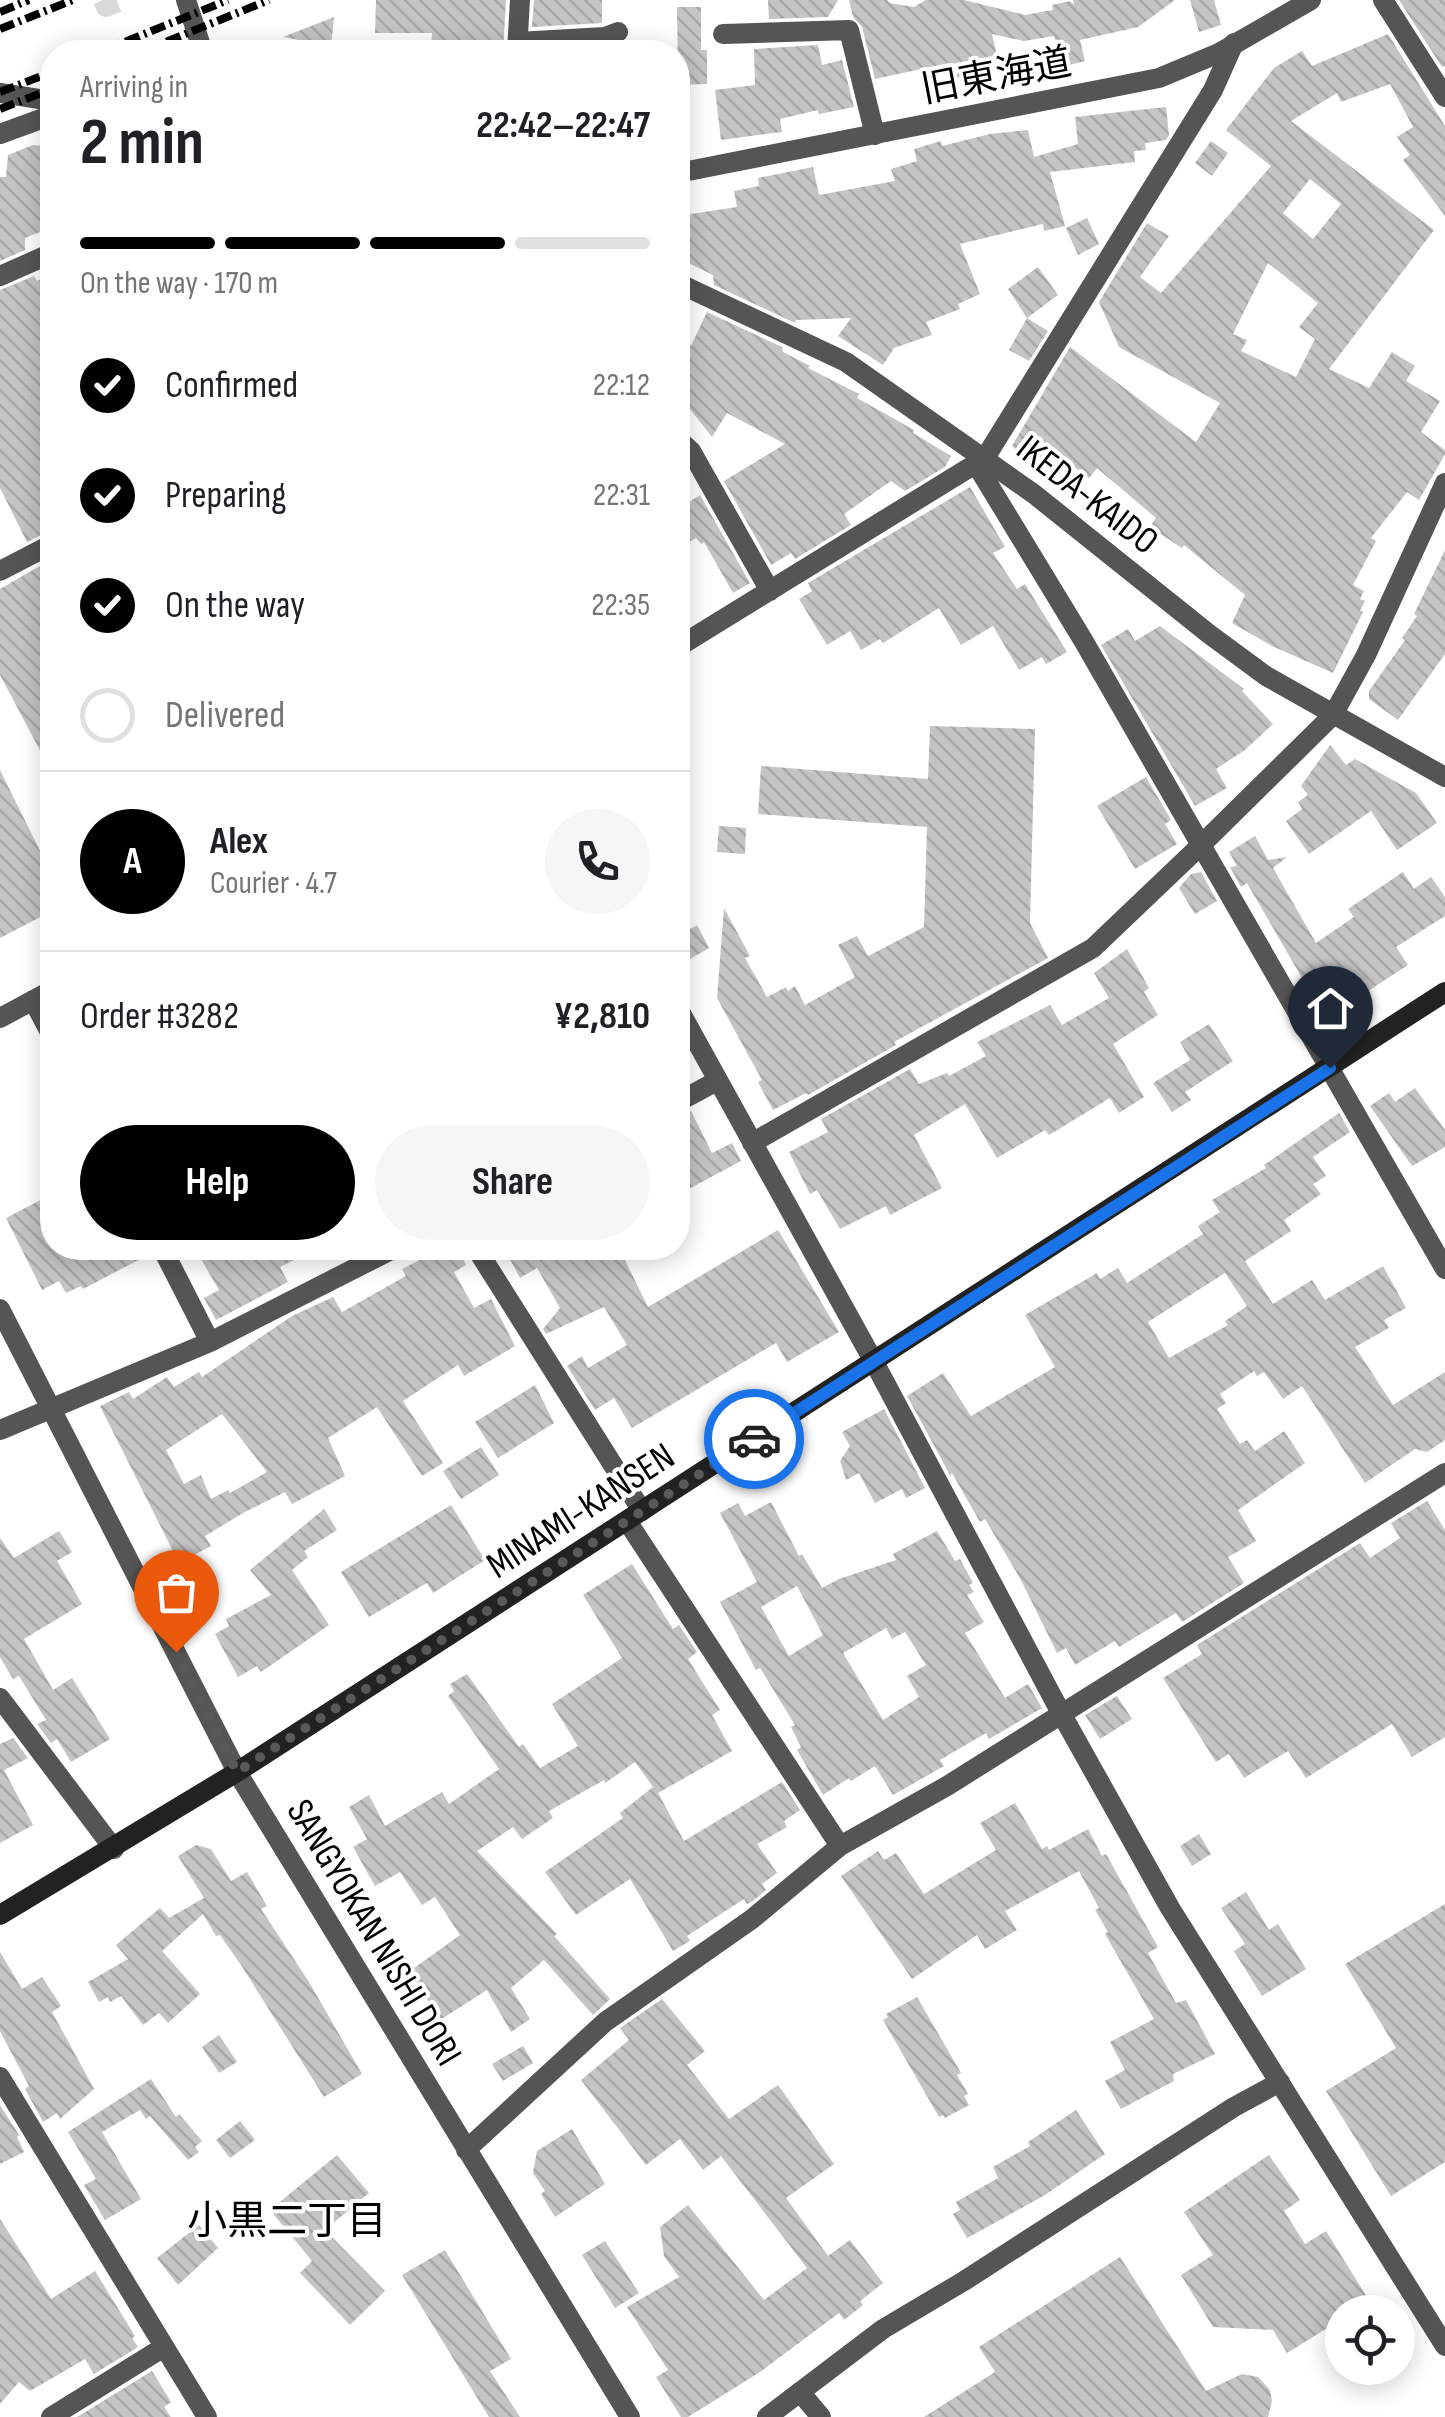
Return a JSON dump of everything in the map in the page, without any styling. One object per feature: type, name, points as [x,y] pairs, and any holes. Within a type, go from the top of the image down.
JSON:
[{"type":"main road","name":"MINAMI-KANSEN","points":[[0,1916],[237,1772],[1445,992]]},
{"type":"street","points":[[186,0],[199,40]]},
{"type":"street","points":[[517,40],[520,0]]},
{"type":"street","points":[[1383,0],[1445,96]]},
{"type":"street","name":"旧東海道","points":[[690,171],[1158,78],[1187,68],[1307,1]]},
{"type":"street","points":[[722,34],[849,30],[876,134]]},
{"type":"street","points":[[579,40],[618,32]]},
{"type":"street","points":[[690,640],[980,462],[1213,90],[1234,43]]},
{"type":"street","points":[[0,94],[40,99]]},
{"type":"street","points":[[0,134],[40,119]]},
{"type":"street","points":[[0,276],[40,258]]},
{"type":"street","name":"IKEDA-KAIDO","points":[[690,289],[846,362],[1266,676],[1445,778]]},
{"type":"street","points":[[690,450],[770,591]]},
{"type":"street","points":[[980,462],[1445,1269]]},
{"type":"street","points":[[752,1142],[1093,948],[1333,715],[1366,655],[1445,483]]},
{"type":"street","points":[[0,571],[40,550]]},
{"type":"street","points":[[0,1018],[40,997]]},
{"type":"street","points":[[690,1031],[1170,1908],[1445,2346]]},
{"type":"street","points":[[690,1096],[717,1082]]},
{"type":"street","points":[[168,1260],[210,1342]]},
{"type":"street","points":[[0,1430],[210,1342],[371,1260]]},
{"type":"street","points":[[483,1260],[635,1516],[840,1846]]},
{"type":"street","name":"SANGYOKAN NISHI DORI","points":[[0,1310],[237,1772],[630,2417]]},
{"type":"street","points":[[466,2150],[606,2022],[752,1919],[840,1846],[946,1786],[1445,1473]]},
{"type":"street","points":[[0,1698],[114,1849]]},
{"type":"street","points":[[0,2077],[206,2417]]},
{"type":"street","points":[[768,2417],[882,2330],[1234,2107],[1280,2082]]},
{"type":"street","points":[[50,2417],[164,2347]]},
{"type":"street","points":[[800,2392],[821,2417]]},
{"type":"building","points":[[376,0],[506,0],[504,40],[432,40],[432,33],[375,33]]},
{"type":"building","points":[[534,0],[602,0],[602,23],[532,27]]},
{"type":"building","points":[[768,0],[838,0],[828,17],[769,19]]},
{"type":"building","points":[[849,0],[887,0],[914,7],[926,0],[964,0],[1025,15],[1053,10],[1052,5],[1070,1],[1074,5],[1073,0],[1175,0],[1138,27],[1080,40],[1085,61],[1066,66],[1060,42],[1056,43],[1054,36],[1024,41],[992,34],[1000,69],[953,79],[949,63],[875,79],[862,27],[853,17]]},
{"type":"building","points":[[1190,0],[1214,0],[1221,25],[1199,32]]},
{"type":"building","points":[[1399,0],[1445,0],[1445,66],[1442,67]]},
{"type":"building","points":[[677,7],[701,7],[701,50],[707,50],[707,84],[690,85],[690,40],[677,40]]},
{"type":"building","points":[[334,17],[332,40],[283,37]]},
{"type":"building","points":[[1388,34],[1445,126],[1445,216],[1403,160],[1410,155],[1397,137],[1413,127],[1390,84],[1341,102],[1337,93],[1291,121],[1434,230],[1329,369],[1369,388],[1392,352],[1415,366],[1406,381],[1440,401],[1421,432],[1445,450],[1419,500],[1407,492],[1371,538],[1376,541],[1353,585],[1364,591],[1360,599],[1365,601],[1360,611],[1363,612],[1333,673],[1232,623],[1245,595],[1184,545],[1182,548],[1150,527],[1156,518],[1097,468],[1089,478],[1056,453],[1041,471],[1012,446],[1070,347],[1196,442],[1220,403],[1119,347],[1099,302],[1147,223],[1169,236],[1140,277],[1161,293],[1271,166],[1226,130],[1274,68],[1302,51],[1312,66]],"holes":[[[1310,179],[1341,204],[1313,239],[1283,213]],[[1268,263],[1318,303],[1299,327],[1315,339],[1296,377],[1241,351],[1247,340],[1233,334]]]},
{"type":"building","points":[[818,45],[822,65],[842,60],[854,107],[780,119],[782,132],[721,140],[715,90],[755,85],[754,49]]},
{"type":"building","points":[[1166,107],[1169,135],[1166,140],[1145,143],[1146,150],[1134,151],[1135,162],[1050,172],[1065,226],[1044,231],[1043,224],[960,244],[980,294],[958,304],[960,309],[926,322],[932,335],[894,348],[883,365],[838,336],[851,318],[795,323],[714,285],[713,275],[690,264],[690,214],[737,207],[734,191],[759,186],[758,178],[813,167],[819,195],[895,181],[891,169],[917,161],[914,149],[941,141],[942,146],[990,134],[1028,130],[1034,157],[1078,144],[1075,117]]},
{"type":"building","points":[[1211,141],[1228,153],[1212,176],[1195,163]]},
{"type":"building","points":[[40,146],[40,232],[25,238],[25,250],[0,261],[0,177],[6,177],[8,155]]},
{"type":"building","points":[[1087,218],[1099,244],[1078,255],[1066,228]]},
{"type":"building","points":[[1038,267],[1058,295],[1027,318],[1008,289]]},
{"type":"building","points":[[34,276],[40,280],[40,536],[27,542],[0,488],[0,290]]},
{"type":"building","points":[[707,312],[782,347],[783,352],[859,394],[857,398],[951,456],[945,467],[905,491],[891,481],[844,514],[851,525],[795,559],[791,553],[771,565],[724,481],[785,444],[727,413],[712,437],[690,409],[691,346]]},
{"type":"building","points":[[1027,318],[1048,331],[1029,361],[1009,350]]},
{"type":"building","points":[[970,487],[1005,547],[993,553],[1017,589],[1025,584],[1067,652],[1046,664],[1042,657],[1019,670],[993,626],[961,645],[939,608],[883,643],[880,639],[861,650],[850,631],[827,645],[799,599],[812,591],[808,583]]},
{"type":"building","points":[[700,495],[750,583],[733,593],[704,542],[701,544],[696,538],[690,541],[690,501]]},
{"type":"building","points":[[1445,550],[1445,654],[1398,720],[1369,699],[1369,691],[1405,640],[1402,638],[1417,616],[1414,614]]},
{"type":"building","points":[[40,566],[40,750],[0,675],[0,589]]},
{"type":"building","points":[[1160,626],[1244,689],[1273,724],[1245,750],[1216,769],[1227,788],[1195,806],[1101,645],[1128,629],[1135,641]]},
{"type":"building","points":[[930,726],[1035,729],[1030,923],[1048,958],[894,1042],[896,1045],[808,1095],[773,1110],[758,1082],[762,1080],[717,998],[724,908],[767,997],[795,986],[805,1005],[855,977],[838,945],[857,936],[868,956],[924,927],[927,827],[758,814],[761,766],[928,779]]},
{"type":"building","points":[[1330,745],[1346,765],[1355,759],[1416,793],[1437,823],[1397,850],[1371,811],[1309,854],[1286,821],[1302,809],[1298,802],[1308,795],[1301,786]]},
{"type":"building","points":[[0,770],[40,851],[40,917],[0,938]]},
{"type":"building","points":[[1146,777],[1171,820],[1165,824],[1177,844],[1135,869],[1097,806]]},
{"type":"building","points":[[719,826],[746,828],[745,854],[717,852]]},
{"type":"building","points":[[1255,836],[1268,860],[1287,857],[1273,868],[1316,943],[1354,917],[1348,909],[1403,872],[1414,889],[1431,877],[1445,897],[1445,916],[1396,947],[1408,965],[1365,993],[1355,977],[1322,998],[1320,994],[1313,997],[1247,883],[1241,887],[1230,867],[1237,866],[1229,852]]},
{"type":"building","points":[[1201,872],[1217,901],[1195,914],[1179,888],[1191,874]]},
{"type":"building","points":[[697,925],[709,948],[690,959],[690,929]]},
{"type":"building","points":[[1127,949],[1149,988],[1144,992],[1158,1015],[1113,1044],[1144,1097],[1119,1113],[1110,1098],[1049,1135],[1045,1130],[997,1158],[965,1104],[914,1135],[942,1188],[890,1215],[886,1206],[840,1229],[817,1190],[810,1194],[789,1152],[828,1132],[821,1119],[910,1069],[919,1084],[947,1073],[949,1076],[986,1056],[977,1042],[1050,1005],[1062,1025],[1109,998],[1094,973]]},
{"type":"building","points":[[1209,1024],[1233,1061],[1185,1092],[1191,1100],[1172,1112],[1153,1083],[1190,1060],[1180,1042]]},
{"type":"building","points":[[1415,1088],[1445,1130],[1445,1147],[1412,1166],[1370,1106],[1389,1093],[1395,1102]]},
{"type":"building","points":[[690,1111],[712,1153],[732,1143],[741,1161],[690,1188]]},
{"type":"building","points":[[1339,1113],[1350,1132],[1313,1157],[1326,1176],[1313,1184],[1321,1194],[1284,1220],[1291,1231],[1245,1261],[1273,1304],[1312,1280],[1325,1300],[1383,1266],[1406,1308],[1384,1320],[1389,1328],[1355,1347],[1393,1405],[1445,1372],[1445,1440],[1427,1452],[1415,1449],[1365,1483],[1302,1386],[1283,1399],[1264,1372],[1257,1376],[1254,1371],[1220,1394],[1226,1403],[1217,1409],[1240,1444],[1247,1440],[1255,1451],[1284,1431],[1305,1463],[1238,1510],[1256,1541],[1228,1557],[1244,1583],[1182,1622],[1176,1613],[1119,1647],[1115,1641],[1075,1665],[1066,1648],[1057,1653],[1021,1580],[985,1519],[980,1522],[950,1475],[907,1396],[943,1373],[971,1416],[1055,1367],[1025,1315],[1097,1273],[1100,1279],[1118,1268],[1127,1283],[1203,1234],[1198,1226],[1220,1212],[1212,1200],[1266,1168],[1264,1165]],"holes":[[[1225,1273],[1247,1306],[1225,1321],[1228,1325],[1169,1358],[1148,1322]]]},
{"type":"building","points":[[40,1200],[40,1260],[139,1260],[83,1289],[81,1286],[66,1293],[59,1281],[42,1290],[6,1218]]},
{"type":"building","points":[[778,1230],[839,1332],[787,1362],[776,1343],[632,1428],[614,1398],[595,1410],[567,1366],[582,1356],[588,1368],[627,1345],[604,1307],[546,1334],[543,1329],[560,1308],[537,1268],[520,1278],[510,1260],[625,1260],[648,1307]]},
{"type":"building","points":[[202,1260],[294,1260],[280,1267],[288,1282],[216,1320],[204,1298],[219,1290]]},
{"type":"building","points":[[420,1260],[463,1260],[466,1265],[454,1272],[474,1308],[491,1299],[515,1346],[464,1376],[458,1365],[403,1401],[443,1463],[422,1476],[377,1407],[328,1438],[345,1476],[292,1504],[285,1492],[243,1513],[205,1536],[211,1546],[179,1563],[100,1406],[129,1392],[133,1399],[167,1377],[174,1387],[199,1372],[202,1377],[292,1316],[333,1297],[342,1312],[406,1276],[402,1269]],"holes":[[[222,1414],[267,1472],[230,1493],[228,1490],[211,1499],[201,1475],[184,1484],[166,1450]]]},
{"type":"building","points":[[535,1385],[554,1423],[498,1458],[475,1422]]},
{"type":"building","points":[[884,1409],[925,1488],[906,1498],[902,1489],[875,1503],[859,1473],[846,1480],[840,1461],[850,1446],[842,1432]]},
{"type":"building","points":[[481,1447],[499,1475],[461,1499],[443,1471]]},
{"type":"building","points":[[1427,1501],[1445,1530],[1445,1737],[1412,1757],[1392,1724],[1306,1778],[1288,1751],[1244,1778],[1229,1754],[1216,1762],[1163,1678],[1202,1654],[1197,1645],[1360,1543],[1370,1558],[1400,1538],[1391,1523]]},
{"type":"building","points":[[771,1502],[799,1556],[802,1554],[822,1588],[896,1560],[893,1554],[937,1531],[973,1583],[969,1585],[974,1592],[967,1595],[984,1622],[965,1633],[1005,1698],[1028,1684],[1042,1708],[989,1739],[986,1733],[940,1760],[944,1766],[893,1795],[875,1766],[823,1795],[797,1750],[801,1747],[791,1727],[795,1725],[760,1668],[756,1670],[720,1602],[757,1582],[720,1513],[738,1503],[745,1516]],"holes":[[[797,1586],[823,1635],[789,1656],[761,1607]],[[886,1628],[892,1639],[905,1632],[926,1665],[907,1676],[919,1697],[883,1720],[843,1653]]]},
{"type":"building","points":[[451,1505],[485,1560],[433,1593],[427,1583],[369,1617],[341,1572]]},
{"type":"building","points":[[324,1509],[337,1530],[304,1551],[308,1557],[292,1570],[329,1625],[261,1672],[257,1666],[238,1677],[215,1634],[229,1626],[226,1619],[271,1595],[250,1570]]},
{"type":"building","points":[[59,1531],[72,1552],[57,1561],[82,1604],[24,1639],[53,1690],[72,1678],[110,1739],[71,1762],[57,1739],[51,1743],[37,1724],[46,1720],[19,1676],[13,1679],[0,1657],[0,1538],[14,1558]]},
{"type":"building","points":[[632,1564],[673,1629],[679,1625],[697,1652],[688,1659],[720,1710],[712,1715],[732,1751],[658,1793],[684,1841],[782,1782],[800,1810],[784,1821],[787,1827],[757,1844],[777,1873],[762,1884],[766,1890],[753,1901],[747,1904],[744,1899],[687,1936],[690,1941],[673,1951],[630,1879],[576,1915],[545,1872],[623,1818],[620,1813],[653,1787],[635,1762],[605,1783],[604,1780],[549,1811],[553,1818],[522,1839],[513,1827],[477,1851],[557,1934],[554,1936],[610,1999],[593,2015],[544,1960],[511,1988],[530,2019],[511,2032],[487,1990],[440,2020],[410,1971],[460,1935],[435,1897],[422,1905],[400,1872],[375,1886],[353,1847],[367,1839],[349,1807],[369,1795],[385,1826],[442,1792],[449,1804],[499,1769],[448,1696],[454,1691],[450,1684],[467,1674],[519,1747],[523,1744],[540,1768],[578,1746],[552,1704],[622,1658],[583,1595]]},
{"type":"building","points":[[1117,1696],[1132,1719],[1100,1739],[1085,1715]]},
{"type":"building","points":[[13,1738],[28,1758],[4,1770],[33,1825],[0,1843],[0,1744]]},
{"type":"building","points":[[1015,1803],[1042,1849],[1047,1846],[1049,1850],[1088,1829],[1158,1947],[1148,1953],[1176,2003],[1186,2000],[1215,2054],[1173,2074],[1174,2081],[1121,2109],[1105,2081],[1125,2070],[1110,2042],[1154,2019],[1105,1934],[1108,1932],[1095,1910],[1099,1908],[1079,1871],[1005,1911],[1017,1930],[985,1949],[977,1935],[912,1979],[841,1876],[878,1851],[884,1860],[896,1853],[924,1894],[996,1850],[980,1823]]},
{"type":"building","points":[[1199,1834],[1211,1854],[1192,1866],[1180,1846]]},
{"type":"building","points":[[196,1845],[211,1849],[231,1881],[247,1872],[267,1906],[261,1909],[362,2074],[324,2097],[241,1965],[203,1914],[162,1951],[200,1994],[168,2023],[159,2013],[143,2025],[121,1996],[99,2002],[88,1982],[128,1959],[116,1945],[160,1908],[169,1918],[204,1898],[178,1856]]},
{"type":"building","points":[[1246,1892],[1269,1930],[1278,1924],[1306,1969],[1262,1996],[1234,1951],[1245,1944],[1221,1908]]},
{"type":"building","points":[[1445,1904],[1445,2162],[1391,2196],[1326,2091],[1396,2048],[1345,1964]]},
{"type":"building","points":[[0,1952],[22,1989],[42,1977],[61,2006],[52,2012],[94,2089],[60,2119],[57,2113],[43,2122],[0,2031]]},
{"type":"building","points":[[917,1997],[961,2073],[957,2075],[968,2094],[964,2096],[969,2105],[945,2118],[939,2117],[883,2020],[888,2017],[886,2014]]},
{"type":"building","points":[[662,1999],[705,2051],[687,2065],[729,2119],[778,2085],[834,2164],[786,2198],[828,2256],[850,2240],[883,2283],[844,2320],[839,2313],[760,2372],[688,2417],[681,2417],[656,2377],[668,2370],[627,2307],[679,2277],[664,2256],[660,2227],[688,2205],[764,2300],[807,2268],[721,2156],[703,2170],[680,2139],[646,2165],[581,2080],[629,2040],[620,2028]]},
{"type":"building","points":[[219,2035],[237,2062],[219,2073],[202,2047]]},
{"type":"building","points":[[523,2046],[533,2063],[503,2081],[492,2064]]},
{"type":"building","points":[[151,2079],[176,2117],[179,2114],[202,2141],[195,2147],[199,2152],[188,2160],[150,2116],[146,2119],[140,2110],[102,2132],[141,2199],[105,2220],[84,2185],[96,2179],[68,2132]]},
{"type":"building","points":[[0,2105],[19,2135],[24,2152],[0,2164]]},
{"type":"building","points":[[1076,2110],[1105,2154],[1045,2195],[967,2238],[953,2214],[960,2210],[956,2202],[998,2178],[993,2167],[1030,2146],[1028,2142]]},
{"type":"building","points":[[240,2121],[255,2140],[230,2158],[216,2140]]},
{"type":"building","points":[[572,2129],[605,2184],[555,2217],[533,2173],[537,2151]]},
{"type":"building","points":[[337,2155],[369,2193],[325,2230],[385,2291],[350,2325],[300,2273],[312,2261],[270,2210]]},
{"type":"building","points":[[1269,2155],[1300,2200],[1284,2211],[1305,2244],[1326,2231],[1366,2295],[1325,2295],[1325,2330],[1287,2353],[1273,2330],[1213,2327],[1181,2275],[1213,2255],[1184,2212]]},
{"type":"building","points":[[0,2219],[51,2299],[95,2271],[138,2347],[94,2374],[85,2359],[30,2391],[19,2382],[0,2404]]},
{"type":"building","points":[[199,2225],[218,2248],[178,2285],[157,2258]]},
{"type":"building","points":[[605,2241],[639,2293],[615,2308],[582,2255]]},
{"type":"building","points":[[445,2250],[511,2359],[490,2371],[520,2417],[489,2417],[402,2275]]},
{"type":"building","points":[[1120,2257],[1206,2391],[1242,2374],[1258,2377],[1270,2390],[1268,2417],[924,2417],[995,2372],[979,2347]]},
{"type":"building","points":[[152,2371],[171,2402],[164,2407],[171,2417],[77,2417]]},
{"type":"tunnel","points":[[103,0],[106,7],[124,0]]},
{"type":"railway","points":[[0,12],[29,0]]},
{"type":"railway","points":[[0,29],[73,0]]},
{"type":"railway","points":[[130,40],[228,0]]},
{"type":"railway","points":[[171,40],[269,0]]},
{"type":"railway","points":[[0,92],[40,77]]},
{"type":"railway","points":[[0,109],[40,94]]},
{"type":"way so far","points":[[176,1652],[237,1772],[754,1439]]},
{"type":"district","name":"小黒二丁目","points":[[287,2220]]},
{"type":"route","points":[[754,1439],[1330,1068]]}]
